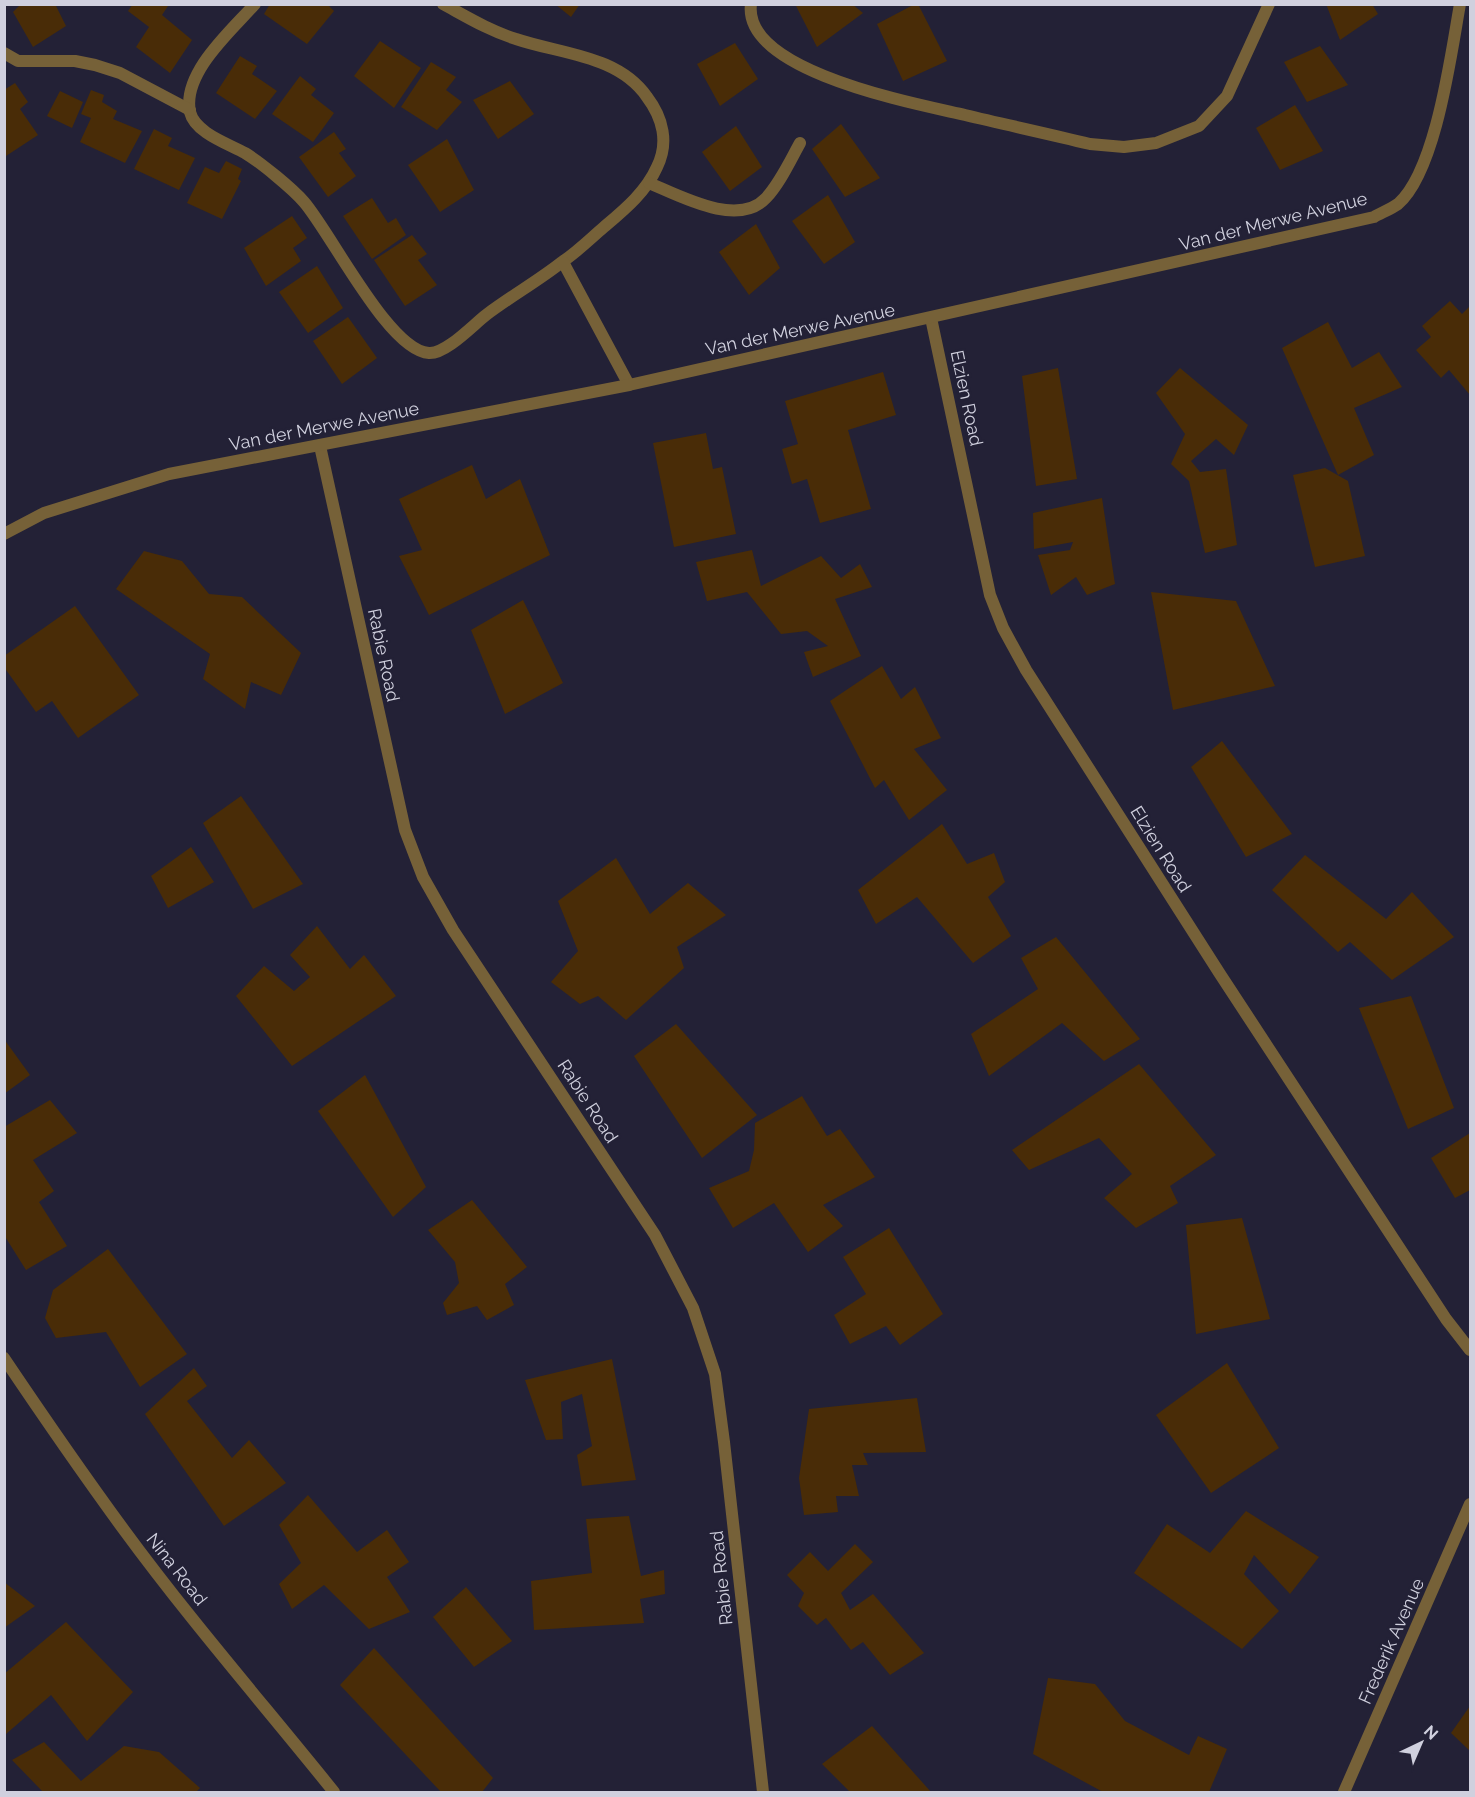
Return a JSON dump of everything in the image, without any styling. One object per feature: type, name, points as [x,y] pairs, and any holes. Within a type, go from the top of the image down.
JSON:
[{"type":"street","points":[[255,4],[208,56],[197,74],[192,90],[190,110],[192,118],[209,135],[247,154],[302,200],[326,231],[366,295],[389,326],[405,342],[420,351],[433,354],[442,350],[485,316],[563,262],[625,209],[649,183],[664,146],[663,128],[656,111],[633,80],[617,70],[576,54],[544,48],[488,29],[443,4]]},
{"type":"street","points":[[751,4],[750,10],[757,31],[771,46],[795,63],[842,84],[1090,144],[1124,147],[1156,143],[1199,126],[1227,96],[1269,4]]},
{"type":"street","name":"Van der Merwe Avenue","points":[[4,534],[44,513],[169,474],[629,385],[1374,217],[1398,203],[1419,175],[1434,130],[1460,4]]},
{"type":"street","points":[[4,53],[18,61],[75,61],[95,65],[120,73],[190,110]]},
{"type":"street","points":[[649,183],[691,201],[720,210],[737,211],[753,207],[765,199],[778,182],[800,143]]},
{"type":"street","points":[[563,262],[629,385]]},
{"type":"street","name":"Elzien Road","points":[[931,318],[990,595],[1004,628],[1026,670],[1220,974],[1446,1319],[1470,1350]]},
{"type":"street","name":"Rabie Road","points":[[320,446],[405,830],[423,878],[453,930],[655,1235],[693,1308],[715,1374],[763,1792]]},
{"type":"street","name":"Nina Road","points":[[4,1358],[125,1531],[334,1792]]},
{"type":"street","name":"Frederik Avenue","points":[[1344,1792],[1470,1504]]},
{"type":"building","points":[[21,4],[55,4],[66,26],[33,47],[13,12]]},
{"type":"building","points":[[133,4],[166,4],[168,6],[162,15],[192,40],[170,73],[136,47],[149,27],[128,11]]},
{"type":"building","points":[[270,4],[327,4],[334,11],[307,44],[264,14]]},
{"type":"building","points":[[555,4],[580,4],[571,17]]},
{"type":"building","points":[[795,4],[852,4],[863,13],[817,47]]},
{"type":"building","points":[[918,4],[947,61],[903,81],[877,24]]},
{"type":"building","points":[[1326,4],[1372,4],[1378,14],[1340,40]]},
{"type":"building","points":[[380,41],[421,68],[394,108],[354,76]]},
{"type":"building","points":[[735,43],[758,79],[720,106],[697,64]]},
{"type":"building","points":[[1320,46],[1348,85],[1307,102],[1284,62]]},
{"type":"building","points":[[240,56],[257,66],[252,74],[277,91],[255,119],[216,93]]},
{"type":"building","points":[[431,62],[456,77],[446,90],[462,102],[437,130],[401,107]]},
{"type":"building","points":[[300,76],[316,89],[311,95],[334,113],[313,142],[272,114]]},
{"type":"building","points":[[510,81],[534,114],[498,139],[473,100]]},
{"type":"building","points":[[15,83],[28,102],[20,109],[38,135],[6,156],[4,153],[4,90]]},
{"type":"building","points":[[91,90],[104,95],[102,102],[117,111],[113,119],[142,131],[125,163],[80,142],[91,118],[81,114]]},
{"type":"building","points":[[60,91],[83,102],[72,128],[47,116]]},
{"type":"building","points":[[1295,105],[1323,151],[1280,170],[1256,128]]},
{"type":"building","points":[[841,124],[880,178],[845,197],[812,149]]},
{"type":"building","points":[[736,126],[762,167],[730,191],[702,152]]},
{"type":"building","points":[[154,129],[172,138],[168,146],[195,158],[179,190],[134,169]]},
{"type":"building","points":[[334,132],[346,149],[339,153],[356,176],[328,197],[299,157]]},
{"type":"building","points":[[447,139],[474,190],[440,212],[408,165]]},
{"type":"building","points":[[226,161],[242,169],[238,179],[241,181],[222,219],[187,203],[205,167],[219,173]]},
{"type":"building","points":[[828,195],[855,242],[824,264],[792,221]]},
{"type":"building","points":[[372,198],[388,223],[396,218],[406,235],[372,259],[343,216]]},
{"type":"building","points":[[292,216],[307,238],[293,248],[301,261],[266,286],[244,248]]},
{"type":"building","points":[[756,224],[780,268],[749,295],[719,252]]},
{"type":"building","points":[[412,235],[427,254],[418,260],[437,285],[405,306],[374,260]]},
{"type":"building","points":[[317,266],[343,308],[308,333],[279,292]]},
{"type":"building","points":[[1450,301],[1462,314],[1470,306],[1470,395],[1449,370],[1441,378],[1416,350],[1431,337],[1422,326]]},
{"type":"building","points":[[348,317],[377,358],[342,384],[313,341]]},
{"type":"building","points":[[1328,322],[1352,368],[1379,352],[1402,387],[1354,408],[1374,455],[1338,475],[1282,348]]},
{"type":"building","points":[[1058,368],[1077,479],[1036,486],[1022,376]]},
{"type":"building","points":[[1180,368],[1248,425],[1234,455],[1216,439],[1191,461],[1200,472],[1226,469],[1237,545],[1205,553],[1189,481],[1171,464],[1185,434],[1156,393]]},
{"type":"building","points":[[883,372],[896,415],[848,430],[871,509],[820,523],[807,479],[792,484],[782,449],[798,444],[785,401]]},
{"type":"building","points":[[706,433],[713,469],[722,467],[736,534],[674,547],[653,443]]},
{"type":"building","points":[[472,465],[486,499],[520,479],[550,555],[429,615],[399,556],[422,550],[399,499]]},
{"type":"building","points":[[1325,468],[1348,481],[1365,556],[1315,567],[1293,475]]},
{"type":"building","points":[[1102,498],[1115,584],[1087,595],[1076,577],[1051,595],[1038,555],[1070,550],[1073,542],[1034,549],[1033,513]]},
{"type":"building","points":[[752,550],[761,586],[821,556],[841,578],[860,564],[872,587],[835,599],[861,656],[813,677],[804,652],[828,646],[807,631],[781,634],[747,592],[707,601],[696,562]]},
{"type":"building","points":[[144,551],[182,561],[209,594],[242,597],[301,653],[281,695],[251,682],[245,709],[203,679],[210,654],[116,589]]},
{"type":"building","points":[[1151,592],[1236,601],[1275,686],[1173,710]]},
{"type":"building","points":[[523,600],[563,683],[505,714],[471,630]]},
{"type":"building","points":[[75,606],[139,695],[78,738],[52,701],[36,712],[4,667],[4,656]]},
{"type":"building","points":[[882,666],[901,699],[915,687],[941,738],[914,749],[947,790],[909,820],[884,780],[875,788],[830,701]]},
{"type":"building","points":[[1222,741],[1292,834],[1246,857],[1191,767]]},
{"type":"building","points":[[241,796],[303,884],[253,909],[203,823]]},
{"type":"building","points":[[942,824],[967,864],[994,853],[1005,882],[988,897],[1011,936],[973,963],[917,897],[876,924],[858,890]]},
{"type":"building","points":[[191,847],[214,882],[168,908],[151,876]]},
{"type":"building","points":[[1305,855],[1386,919],[1412,892],[1454,937],[1392,980],[1350,942],[1338,952],[1272,890]]},
{"type":"building","points":[[616,858],[650,914],[688,883],[726,915],[677,947],[684,968],[626,1020],[598,996],[580,1004],[551,982],[578,951],[558,901]]},
{"type":"building","points":[[317,926],[350,969],[364,955],[396,996],[292,1066],[236,996],[264,966],[294,991],[310,977],[290,955]]},
{"type":"building","points":[[1056,937],[1140,1039],[1104,1061],[1062,1023],[989,1076],[971,1034],[1038,989],[1021,958]]},
{"type":"building","points":[[1411,996],[1454,1108],[1408,1129],[1359,1008]]},
{"type":"building","points":[[676,1024],[757,1115],[702,1158],[634,1056]]},
{"type":"building","points":[[4,1039],[30,1075],[4,1094]]},
{"type":"building","points":[[1139,1064],[1216,1155],[1170,1186],[1178,1203],[1136,1228],[1104,1198],[1132,1174],[1099,1138],[1029,1170],[1012,1150]]},
{"type":"building","points":[[365,1075],[426,1187],[393,1217],[318,1111]]},
{"type":"building","points":[[802,1096],[827,1136],[840,1129],[875,1177],[823,1205],[843,1226],[808,1252],[774,1203],[733,1228],[709,1188],[749,1171],[754,1150],[755,1123]]},
{"type":"building","points":[[50,1100],[77,1133],[33,1160],[54,1191],[39,1202],[67,1246],[26,1270],[4,1235],[4,1127]]},
{"type":"building","points":[[1470,1133],[1470,1190],[1455,1198],[1431,1158]]},
{"type":"building","points":[[472,1200],[527,1267],[505,1284],[514,1305],[487,1320],[477,1306],[447,1315],[443,1303],[459,1283],[455,1262],[428,1230]]},
{"type":"building","points":[[1242,1218],[1270,1319],[1196,1334],[1186,1225]]},
{"type":"building","points":[[889,1228],[943,1314],[900,1345],[886,1326],[850,1344],[834,1315],[866,1294],[843,1257]]},
{"type":"building","points":[[108,1249],[187,1354],[140,1387],[106,1332],[56,1338],[45,1318],[53,1290]]},
{"type":"building","points":[[612,1359],[636,1480],[582,1486],[577,1455],[592,1446],[582,1394],[561,1402],[563,1439],[546,1440],[525,1380]]},
{"type":"building","points":[[1227,1363],[1279,1448],[1211,1493],[1156,1415]]},
{"type":"building","points":[[194,1368],[207,1386],[187,1401],[232,1458],[249,1440],[286,1483],[224,1526],[145,1414]]},
{"type":"building","points":[[917,1398],[926,1452],[863,1453],[868,1465],[852,1465],[859,1496],[836,1496],[838,1512],[804,1515],[799,1478],[809,1409]]},
{"type":"building","points":[[308,1495],[357,1552],[387,1530],[409,1562],[387,1577],[410,1612],[369,1629],[324,1585],[292,1609],[279,1584],[301,1563],[279,1525]]},
{"type":"building","points":[[1246,1511],[1319,1557],[1290,1594],[1254,1555],[1244,1574],[1279,1611],[1242,1649],[1134,1573],[1167,1524],[1210,1553]]},
{"type":"building","points":[[629,1516],[641,1576],[664,1570],[665,1594],[640,1599],[644,1623],[534,1630],[531,1581],[592,1573],[586,1519]]},
{"type":"building","points":[[855,1544],[873,1562],[841,1593],[850,1610],[873,1594],[924,1653],[890,1675],[863,1642],[851,1650],[826,1618],[817,1625],[798,1606],[804,1593],[787,1575],[810,1552],[828,1571]]},
{"type":"building","points":[[4,1582],[35,1606],[4,1628]]},
{"type":"building","points":[[466,1587],[512,1641],[474,1667],[433,1617]]},
{"type":"building","points":[[66,1622],[133,1692],[87,1741],[51,1695],[6,1734],[4,1674]]},
{"type":"building","points":[[374,1648],[493,1778],[482,1792],[441,1792],[340,1685]]},
{"type":"building","points":[[1048,1678],[1095,1684],[1125,1721],[1189,1755],[1198,1736],[1227,1749],[1209,1792],[1103,1792],[1033,1754]]},
{"type":"building","points":[[1470,1706],[1470,1751],[1451,1733]]},
{"type":"building","points":[[872,1726],[931,1792],[850,1792],[822,1764]]},
{"type":"building","points":[[44,1742],[81,1781],[124,1746],[159,1752],[200,1788],[196,1792],[43,1792],[12,1760]]}]
